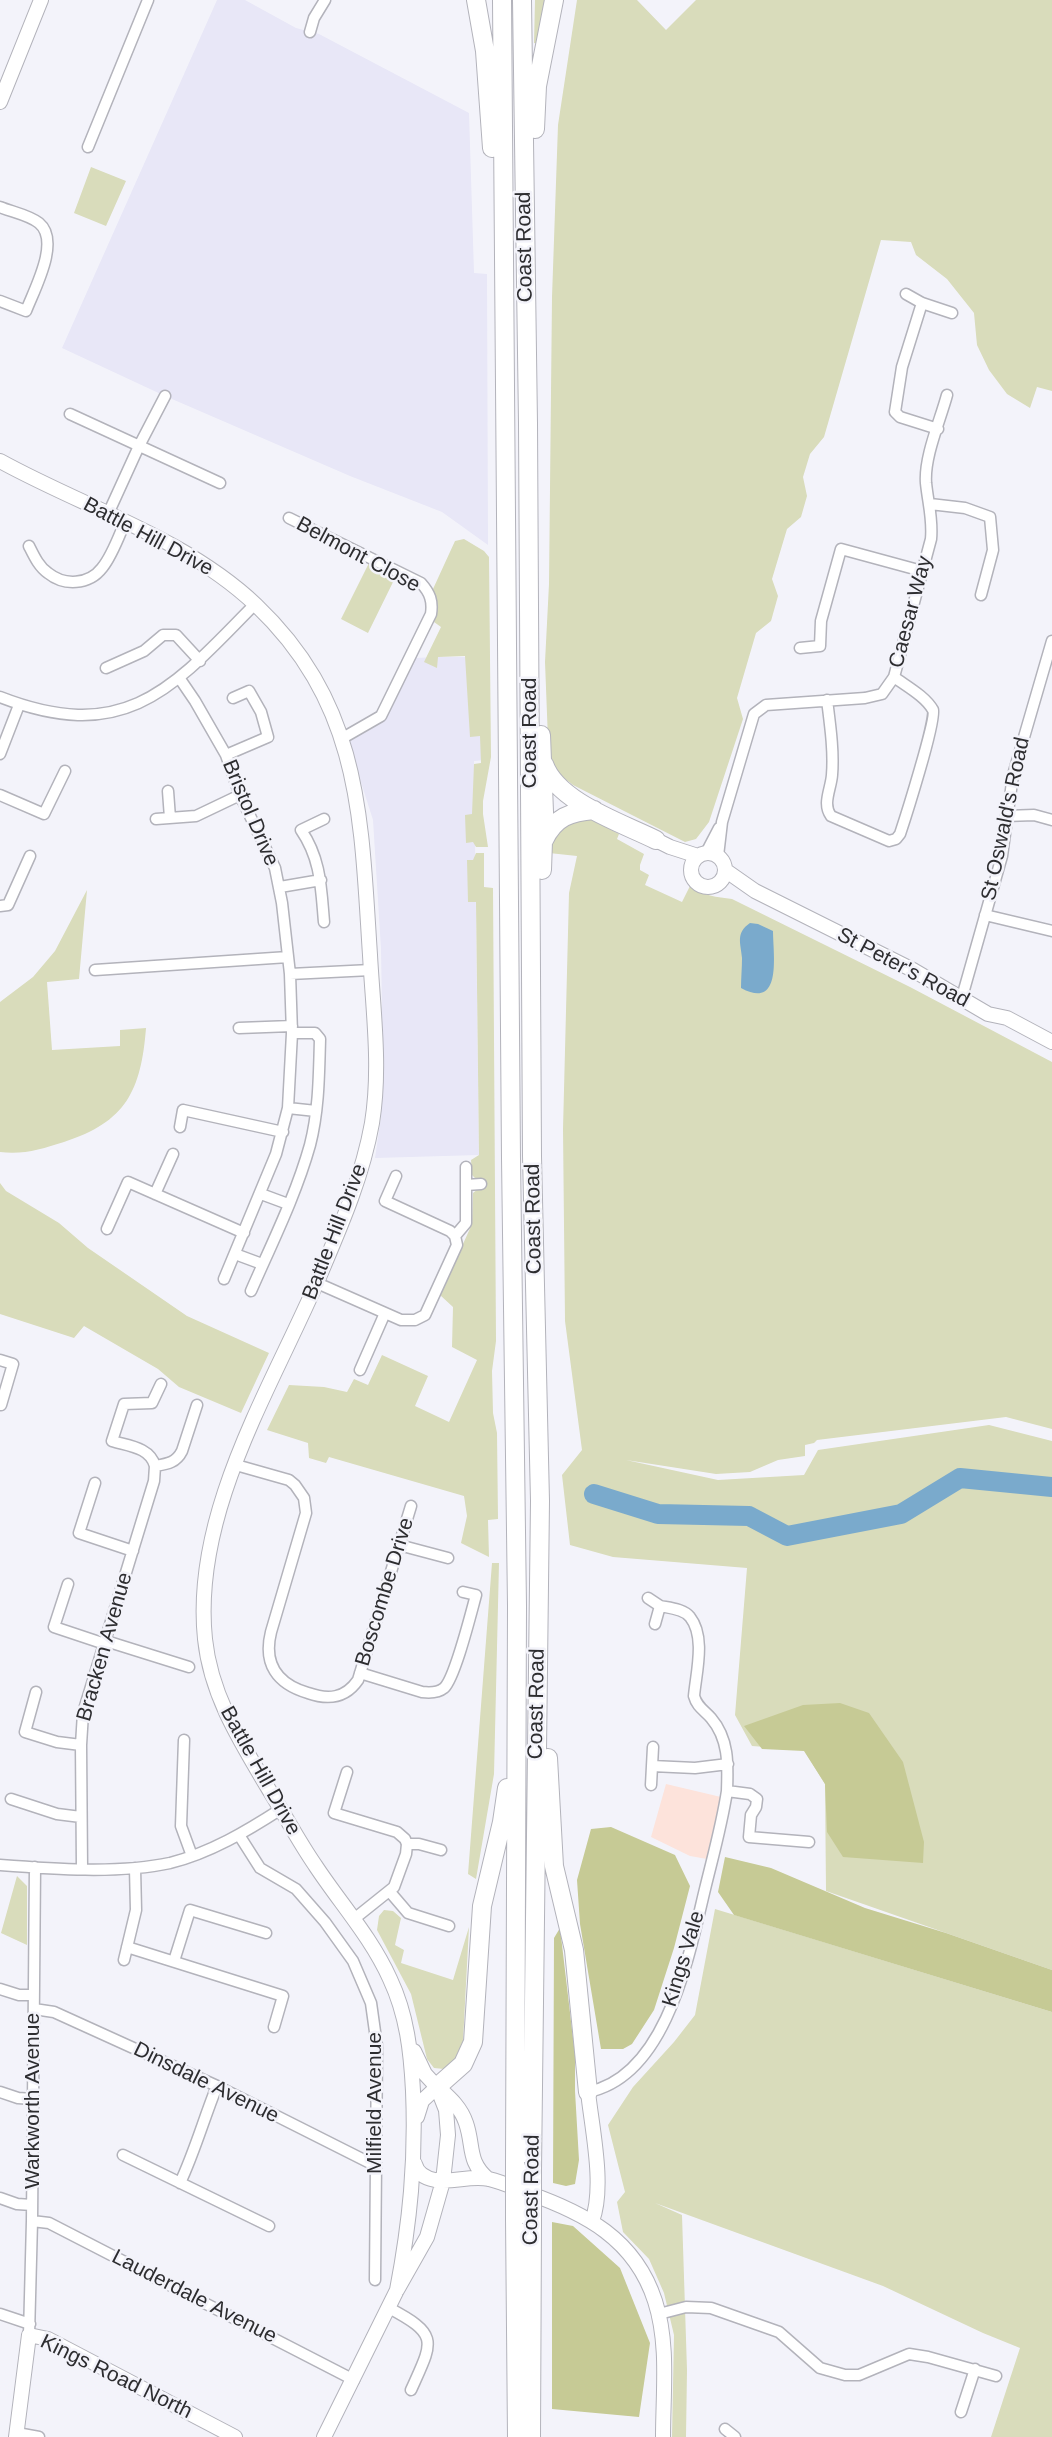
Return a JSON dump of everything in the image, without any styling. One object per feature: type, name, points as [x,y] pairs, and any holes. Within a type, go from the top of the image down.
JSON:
[{"type":"highway","points":[[476,0],[484,51],[504,302]]},
{"type":"highway","name":"Coast Road","points":[[502,0],[524,2165]]},
{"type":"highway","name":"Coast Road","points":[[517,2437],[540,1501],[532,1156],[528,423],[522,0]]},
{"type":"highway","points":[[526,291],[537,86],[554,0]]},
{"type":"highway","points":[[528,423],[543,760],[543,840],[532,1156]]},
{"type":"highway","points":[[543,760],[555,784],[594,810],[663,844]]},
{"type":"highway","points":[[543,840],[551,826],[562,817],[578,811],[594,810]]},
{"type":"highway","points":[[540,1501],[552,1853],[574,1950],[588,2092]]},
{"type":"highway","points":[[437,2087],[463,2064],[473,2042],[482,1906],[506,1798],[517,1606]]},
{"type":"highway","name":"Coast Road","points":[[523,2221],[531,2437]]},
{"type":"street","points":[[0,102],[41,0]]},
{"type":"street","points":[[88,147],[148,0]]},
{"type":"street","points":[[310,32],[314,18],[325,0]]},
{"type":"street","points":[[0,207],[37,221],[47,232],[48,251],[26,311],[0,301]]},
{"type":"street","points":[[906,294],[922,303],[952,313]]},
{"type":"street","points":[[922,303],[902,367],[895,412],[900,417],[938,429]]},
{"type":"street","name":"Caesar Way","points":[[703,858],[722,822],[754,714],[766,705],[865,698],[882,694],[894,677],[931,539],[933,522],[926,482],[927,468],[947,395]]},
{"type":"street","points":[[108,514],[165,396]]},
{"type":"street","points":[[70,414],[220,483]]},
{"type":"street","name":"Battle Hill Drive","points":[[0,461],[178,548],[220,575],[255,604],[296,648],[308,666],[328,705],[349,760],[359,810],[371,970],[376,1052],[373,1118],[359,1181],[236,1465],[220,1512],[207,1563],[203,1599],[206,1649],[214,1684],[227,1716],[316,1866],[372,1944],[388,1974],[402,2010],[409,2041],[415,2164],[411,2211],[397,2290]]},
{"type":"street","points":[[930,504],[965,508],[990,517],[993,550],[981,595]]},
{"type":"street","name":"Belmont Close","points":[[289,518],[421,583],[428,591],[433,604],[431,614],[381,716],[341,739]]},
{"type":"street","points":[[29,546],[36,560],[48,573],[61,580],[79,583],[92,578],[103,568],[125,522]]},
{"type":"street","points":[[800,648],[820,646],[821,621],[841,549],[922,571]]},
{"type":"street","points":[[0,697],[20,705],[54,713],[105,714],[135,706],[164,691],[180,679],[255,604]]},
{"type":"street","points":[[106,668],[144,651],[163,634],[176,635],[200,661]]},
{"type":"street","name":"St Oswald's Road","points":[[962,997],[1002,856],[1013,775],[1052,641]]},
{"type":"street","points":[[828,700],[832,776],[828,812],[831,816],[889,841],[896,839],[900,834],[917,782],[934,718],[931,708],[894,677]]},
{"type":"street","name":"Bristol Drive","points":[[180,679],[225,755],[240,795],[275,868],[280,887],[290,974],[292,1030],[288,1108],[283,1132],[261,1194],[224,1279]]},
{"type":"street","points":[[225,755],[268,737],[261,712],[249,692],[233,698]]},
{"type":"street","points":[[0,754],[20,705]]},
{"type":"street","points":[[0,795],[44,814],[65,771]]},
{"type":"street","points":[[168,791],[170,818]]},
{"type":"street","points":[[156,819],[196,816],[240,795]]},
{"type":"street","points":[[1006,816],[1034,815],[1052,820]]},
{"type":"street","points":[[324,819],[301,830],[313,846],[321,880],[324,922]]},
{"type":"street","name":"St Peter's Road","points":[[663,844],[724,865],[723,876],[712,886],[701,885],[693,877],[703,858]]},
{"type":"street","points":[[0,906],[8,905],[30,856]]},
{"type":"street","name":"St Peter's Road","points":[[723,876],[913,970],[988,1014],[1007,1018],[1052,1042]]},
{"type":"street","points":[[280,887],[321,880]]},
{"type":"street","points":[[985,915],[1052,931]]},
{"type":"street","points":[[95,970],[288,957]]},
{"type":"street","points":[[290,974],[371,970]]},
{"type":"street","points":[[239,1028],[315,1033],[320,1039],[316,1111],[310,1143],[288,1204],[251,1291]]},
{"type":"street","points":[[288,1108],[316,1111]]},
{"type":"street","points":[[180,1126],[183,1110],[283,1132]]},
{"type":"street","points":[[155,1194],[173,1154]]},
{"type":"street","points":[[455,1236],[466,1223],[465,1167]]},
{"type":"street","points":[[316,1283],[401,1320],[415,1320],[425,1315],[457,1245],[455,1236],[450,1231],[385,1201],[396,1176]]},
{"type":"street","points":[[107,1230],[128,1182],[244,1233]]},
{"type":"street","points":[[466,1185],[481,1184]]},
{"type":"street","points":[[261,1194],[288,1204]]},
{"type":"street","points":[[235,1254],[262,1264]]},
{"type":"street","points":[[360,1370],[385,1313]]},
{"type":"street","points":[[0,1360],[13,1364],[1,1405]]},
{"type":"street","points":[[160,1384],[152,1403],[124,1404],[112,1441],[144,1450],[155,1466],[170,1463],[178,1458],[197,1405]]},
{"type":"street","name":"Boscombe Drive","points":[[236,1465],[289,1480],[300,1491],[306,1506],[305,1521],[269,1641],[269,1656],[277,1675],[293,1688],[317,1696],[330,1697],[349,1690],[360,1673],[411,1506]]},
{"type":"street","name":"Bracken Avenue","points":[[82,1868],[81,1745],[85,1706],[154,1481],[155,1466]]},
{"type":"street","points":[[95,1483],[79,1533],[133,1551]]},
{"type":"street","points":[[399,1545],[448,1558]]},
{"type":"street","points":[[68,1584],[54,1627],[189,1666]]},
{"type":"street","points":[[360,1673],[422,1692],[433,1693],[442,1690],[451,1678],[476,1596],[463,1592]]},
{"type":"street","name":"Kings Vale","points":[[588,2092],[617,2082],[635,2064],[656,2036],[669,2012],[690,1954],[727,1791],[728,1764],[722,1733],[710,1716],[700,1708],[694,1696],[697,1630],[690,1616],[679,1610],[660,1606],[648,1598]]},
{"type":"street","points":[[655,1624],[660,1606]]},
{"type":"street","points":[[36,1692],[25,1732],[57,1742],[81,1745]]},
{"type":"street","points":[[184,1740],[182,1826],[192,1856]]},
{"type":"street","points":[[651,1785],[653,1747]]},
{"type":"street","points":[[652,1766],[696,1768],[728,1764]]},
{"type":"street","points":[[347,1772],[332,1819],[397,1832],[407,1844],[398,1881],[390,1892],[354,1919]]},
{"type":"street","points":[[727,1791],[750,1794],[757,1799],[756,1807],[750,1815],[749,1837],[810,1842]]},
{"type":"street","points":[[11,1799],[57,1814],[81,1817]]},
{"type":"street","points":[[0,1865],[35,1868],[135,1868],[171,1862],[192,1856],[239,1834],[281,1809]]},
{"type":"street","name":"Milfield Avenue","points":[[239,1834],[249,1855],[260,1868],[296,1889],[325,1922],[350,1956],[366,1989],[375,2019],[377,2046],[375,2280]]},
{"type":"street","points":[[407,1844],[419,1844],[441,1850]]},
{"type":"street","name":"Warkworth Avenue","points":[[29,2329],[33,2205],[35,1868]]},
{"type":"street","points":[[124,1960],[136,1910],[135,1868]]},
{"type":"street","points":[[390,1892],[408,1913],[449,1926]]},
{"type":"street","points":[[174,1961],[190,1910],[266,1933]]},
{"type":"street","points":[[127,1947],[283,1996],[274,2027]]},
{"type":"street","points":[[0,1989],[19,1995],[33,1995]]},
{"type":"street","name":"Dinsdale Avenue","points":[[34,2008],[54,2012],[217,2086],[375,2166]]},
{"type":"street","name":"Battle Hill Drive","points":[[324,2437],[397,2290],[427,2237],[444,2181],[447,2117],[437,2087],[425,2074],[409,2041]]},
{"type":"street","points":[[180,2183],[194,2152],[202,2123],[217,2086]]},
{"type":"street","points":[[415,2144],[420,2106],[437,2087],[456,2103],[461,2112],[468,2128],[473,2160],[488,2179]]},
{"type":"street","points":[[0,2092],[18,2098],[33,2099]]},
{"type":"street","points":[[588,2092],[598,2190],[597,2207],[592,2221]]},
{"type":"street","points":[[123,2155],[269,2226]]},
{"type":"street","points":[[415,2164],[421,2174],[430,2179],[444,2181],[488,2179],[561,2205],[592,2221],[614,2238],[636,2263],[649,2286],[658,2314],[663,2347],[663,2437]]},
{"type":"street","points":[[0,2198],[17,2204],[33,2205]]},
{"type":"street","name":"Lauderdale Avenue","points":[[32,2221],[49,2223],[354,2380]]},
{"type":"street","points":[[658,2314],[686,2307],[711,2308],[779,2332],[820,2368],[845,2375],[859,2375],[909,2354],[996,2376]]},
{"type":"street","points":[[389,2308],[420,2326],[427,2336],[427,2354],[411,2390]]},
{"type":"street","name":"Kings Road North","points":[[0,2314],[235,2437]]},
{"type":"street","points":[[29,2329],[16,2435],[39,2437]]},
{"type":"street","points":[[961,2412],[975,2369]]},
{"type":"street","points":[[725,2429],[735,2437]]},
{"type":"shaded area","points":[[217,0],[245,0],[296,28],[319,34],[469,113],[474,273],[487,274],[488,545],[442,512],[350,476],[165,396],[62,348]]},
{"type":"shaded area","points":[[471,657],[485,760],[474,761],[479,1155],[375,1158],[381,1117],[383,1071],[381,949],[373,820],[347,738],[384,720],[414,658]]},
{"type":"shaded area","points":[[666,1784],[721,1797],[707,1859],[690,1856],[651,1837]]},
{"type":"green space","points":[[535,0],[547,0],[539,44],[534,43]]},
{"type":"green space","points":[[577,0],[637,0],[666,30],[696,0],[1052,0],[1052,391],[1037,387],[1030,408],[1007,394],[989,370],[977,345],[974,313],[947,279],[916,255],[911,242],[881,240],[824,437],[810,454],[803,477],[807,496],[801,517],[787,529],[772,579],[778,596],[771,621],[756,633],[737,698],[743,719],[709,822],[696,839],[685,842],[573,785],[551,768],[545,662],[549,584],[552,297],[558,125]]},
{"type":"green space","points":[[91,167],[126,181],[106,226],[74,213]]},
{"type":"green space","points":[[464,539],[484,551],[489,557],[491,757],[483,801],[488,847],[476,847],[473,842],[466,843],[465,815],[472,814],[474,764],[481,763],[480,736],[470,737],[465,656],[438,657],[437,668],[424,662],[441,627],[434,622],[438,607],[433,589],[455,541]]},
{"type":"green space","points":[[369,563],[396,576],[368,633],[341,619]]},
{"type":"green space","points":[[585,816],[619,834],[617,839],[644,854],[640,870],[649,875],[645,885],[682,902],[690,886],[705,894],[732,899],[910,987],[1052,1062],[1052,1429],[1006,1417],[817,1440],[805,1445],[805,1456],[778,1460],[750,1472],[716,1474],[626,1460],[718,1480],[804,1475],[818,1450],[989,1425],[1052,1441],[1052,1970],[826,1891],[825,1784],[804,1750],[752,1746],[735,1715],[747,1568],[613,1557],[570,1545],[562,1475],[582,1450],[565,1321],[563,1129],[569,893],[577,856],[549,853],[553,836],[559,827]]},
{"type":"green space","points":[[476,853],[484,853],[484,887],[493,888],[496,1341],[492,1371],[493,1413],[497,1433],[498,1519],[488,1520],[489,1557],[461,1543],[467,1516],[464,1496],[329,1457],[326,1463],[309,1458],[308,1443],[267,1430],[289,1385],[324,1387],[347,1392],[354,1379],[368,1385],[382,1355],[428,1376],[415,1406],[449,1422],[477,1360],[452,1347],[453,1307],[440,1295],[472,1224],[473,1193],[478,1189],[477,1180],[472,1175],[471,1160],[479,1155],[476,902],[468,902],[467,860],[473,860]]},
{"type":"green space","points":[[87,890],[79,979],[47,982],[52,1050],[120,1046],[120,1030],[146,1028],[140,1070],[126,1101],[116,1114],[102,1125],[85,1134],[48,1147],[17,1153],[0,1152],[0,1002],[33,977],[55,951]]},
{"type":"green space","points":[[0,1183],[6,1191],[59,1223],[88,1248],[187,1316],[269,1353],[241,1413],[179,1387],[158,1369],[84,1326],[74,1338],[0,1314]]},
{"type":"green space","points":[[492,1563],[499,1563],[494,1774],[476,1879],[468,1874]]},
{"type":"green space","points":[[840,1703],[869,1713],[903,1762],[924,1842],[923,1863],[843,1857],[827,1832],[825,1784],[804,1751],[762,1749],[744,1726],[803,1705]]},
{"type":"green space","points":[[611,1827],[675,1855],[690,1886],[674,1948],[654,2010],[632,2044],[623,2049],[601,2049],[580,1924],[577,1880],[591,1829]]},
{"type":"green space","points":[[725,1857],[771,1868],[865,1908],[1052,1970],[1052,2012],[734,1915],[718,1892]]},
{"type":"green space","points":[[17,1876],[27,1886],[27,1945],[1,1933]]},
{"type":"green space","points":[[715,1909],[1052,2012],[1052,2437],[991,2437],[1020,2348],[883,2286],[655,2203],[682,2215],[687,2370],[686,2437],[672,2437],[674,2335],[664,2293],[649,2259],[623,2232],[617,2202],[625,2192],[608,2125],[633,2087],[695,2015]]},
{"type":"green space","points":[[384,1910],[393,1911],[401,1918],[395,1945],[404,1950],[401,1963],[453,1980],[469,1927],[463,2041],[455,2059],[444,2069],[434,2068],[427,2059],[411,1994],[377,1930],[379,1916]]},
{"type":"green space","points":[[560,1928],[575,2055],[579,2160],[575,2184],[566,2186],[553,2183],[554,1938]]},
{"type":"green space","points":[[552,2222],[573,2226],[620,2268],[650,2343],[639,2417],[552,2409]]},
{"type":"water","points":[[750,923],[773,931],[773,977],[770,986],[764,992],[754,993],[741,988],[740,939],[742,931]]},
{"type":"waterway","points":[[594,1494],[658,1514],[749,1516],[787,1536],[901,1514],[960,1478],[1052,1487]]}]
